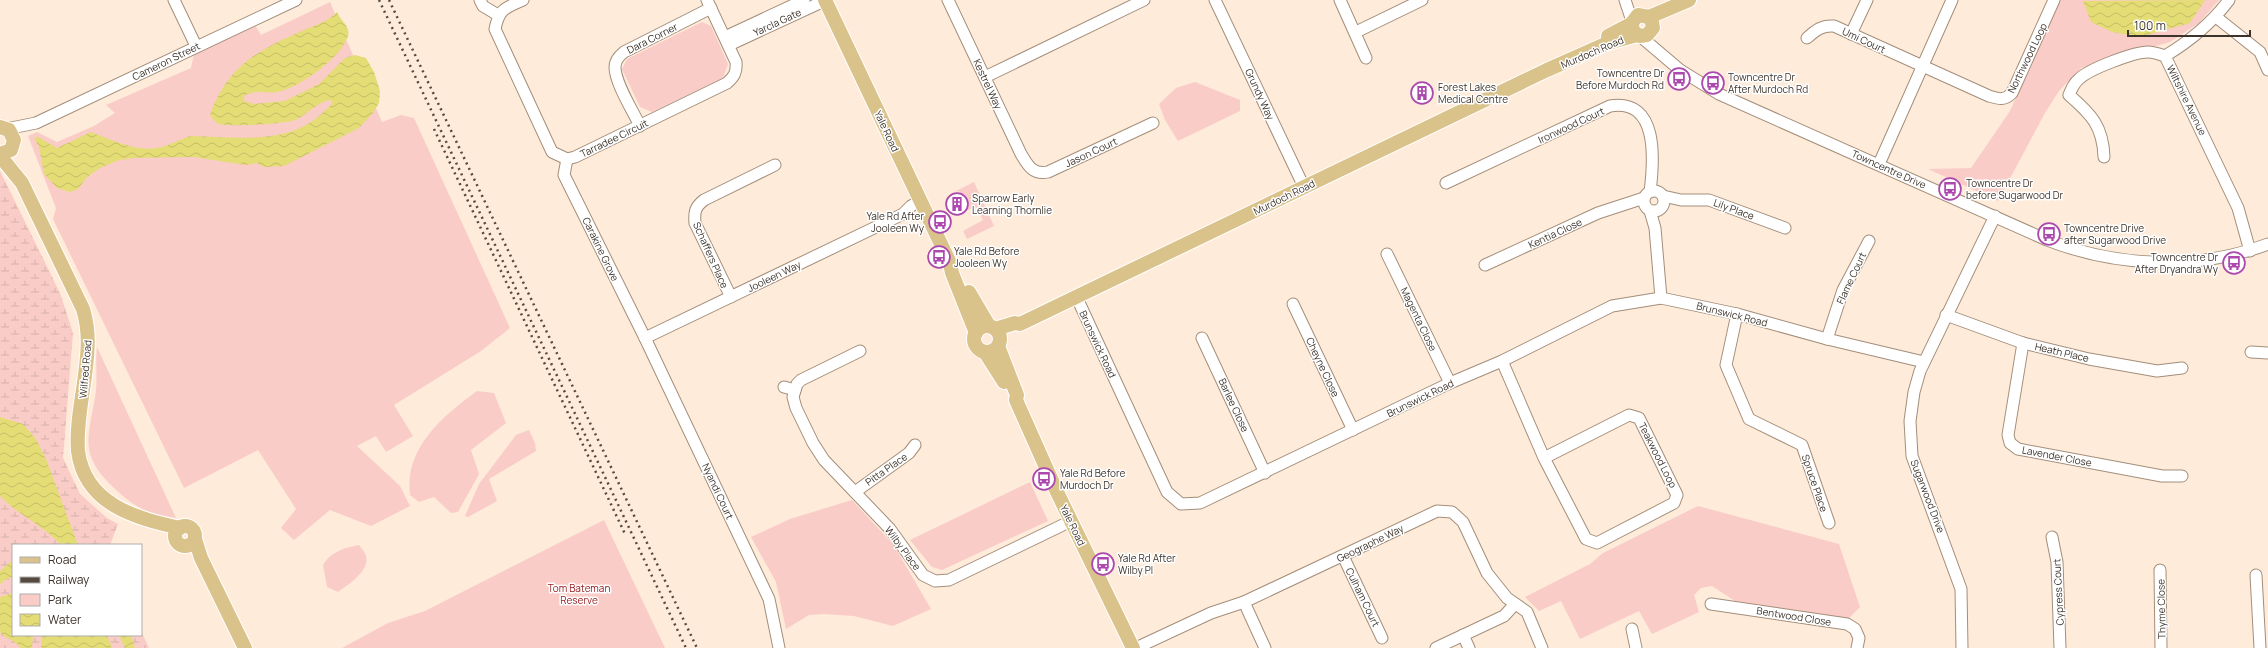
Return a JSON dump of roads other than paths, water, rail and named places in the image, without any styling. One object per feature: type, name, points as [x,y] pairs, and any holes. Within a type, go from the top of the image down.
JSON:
[{"type":"main road","name":"Yale Road","points":[[826,0],[950,262],[952,273],[976,333],[974,339],[975,345],[994,339]]},
{"type":"main road","name":"Murdoch Road","points":[[976,333],[981,327],[994,339],[1017,329],[1020,324],[1078,298],[1547,70],[1591,44],[1642,25],[1683,3]]},
{"type":"main road","name":"Wilfred Road","points":[[2,127],[12,133],[13,145],[22,183]]},
{"type":"main road","points":[[0,155],[8,152],[13,145]]},
{"type":"main road","name":"Wilfred Road","points":[[0,155],[22,183],[83,309],[88,325],[87,357],[78,432],[80,462],[95,488],[110,503],[126,513],[178,531],[179,544],[191,543],[201,558],[245,648]]},
{"type":"main road","name":"Yale Road","points":[[950,262],[959,269],[976,307],[994,339],[1017,395],[1016,400],[1071,521],[1135,648]]},
{"type":"street","points":[[174,0],[196,46]]},
{"type":"street","name":"Cameron Street","points":[[13,145],[36,123],[296,0]]},
{"type":"street","points":[[480,0],[484,6],[498,15],[504,9],[523,0]]},
{"type":"street","name":"Yarcla Gate","points":[[727,41],[804,0]]},
{"type":"street","name":"Yarcla Gate","points":[[727,41],[826,0]]},
{"type":"street","name":"Kestrel Way","points":[[948,0],[1029,167]]},
{"type":"street","points":[[985,77],[1144,0]]},
{"type":"street","name":"Grundy Way","points":[[1215,0],[1304,187]]},
{"type":"street","points":[[1340,0],[1356,32],[1366,58]]},
{"type":"street","points":[[1356,32],[1422,0]]},
{"type":"street","name":"Towncentre Drive","points":[[1626,0],[1662,55],[1680,70],[1712,90],[2062,246],[2106,258],[2161,263],[2223,257],[2250,251],[2268,244]]},
{"type":"street","points":[[1630,0],[1642,25]]},
{"type":"street","points":[[1851,34],[1867,0]]},
{"type":"street","points":[[1879,164],[1952,0]]},
{"type":"street","name":"Northwood Loop","points":[[1923,67],[1989,96],[1999,99],[2006,99],[2012,93],[2054,0]]},
{"type":"street","points":[[2165,56],[2190,40],[2216,17],[2229,0]]},
{"type":"street","name":"Tarradee Circuit","points":[[498,15],[496,29],[552,152],[567,159],[640,126],[727,83],[733,78],[736,70],[736,62],[709,4]]},
{"type":"street","name":"Dara Corner","points":[[640,126],[616,76],[615,66],[617,58],[624,52],[709,4]]},
{"type":"street","points":[[2216,17],[2260,52],[2268,70]]},
{"type":"street","name":"Umi Court","points":[[1807,38],[1818,28],[1826,25],[1834,26],[1923,67]]},
{"type":"street","name":"Wiltshire Avenue","points":[[2104,157],[2099,128],[2090,112],[2069,94],[2073,86],[2080,78],[2098,67],[2146,52],[2156,52],[2165,56],[2238,208],[2250,251]]},
{"type":"street","name":"Ironwood Court","points":[[1446,183],[1610,106],[1627,106],[1640,113],[1647,123],[1651,137],[1655,228],[1661,298]]},
{"type":"street","name":"Jason Court","points":[[1029,167],[1037,173],[1048,172],[1152,122]]},
{"type":"street","name":"Cameron Street","points":[[2,127],[36,123]]},
{"type":"street","name":"Carakine Grove","points":[[567,159],[564,175],[645,338]]},
{"type":"street","name":"Schaffers Place","points":[[731,297],[689,212],[704,200],[775,165]]},
{"type":"street","name":"Lily Place","points":[[1654,202],[1710,200],[1786,228]]},
{"type":"street","name":"Kentia Close","points":[[1485,265],[1598,213],[1626,204],[1654,202]]},
{"type":"street","name":"Jooleen Way","points":[[645,338],[903,214],[914,214],[922,205]]},
{"type":"street","name":"Sugarwood Drive","points":[[1962,648],[1961,588],[1912,456],[1910,421],[1914,392],[1922,367],[1995,216]]},
{"type":"street","name":"Flame Court","points":[[1827,339],[1843,290],[1869,241]]},
{"type":"street","name":"Magenta Close","points":[[1387,254],[1450,383]]},
{"type":"street","name":"Brunswick Road","points":[[1078,298],[1167,492],[1181,504],[1200,503],[1450,383],[1502,361],[1612,306],[1661,298],[1737,314],[1827,339],[1887,353],[1922,367]]},
{"type":"street","name":"Cheyne Close","points":[[1293,304],[1353,430]]},
{"type":"street","name":"Spruce Place","points":[[1737,314],[1726,365],[1748,419],[1802,445],[1828,523]]},
{"type":"street","name":"Heath Place","points":[[1946,315],[2023,343],[2089,359],[2157,371],[2182,368]]},
{"type":"street","name":"Nyandi Court","points":[[645,338],[769,599],[779,648]]},
{"type":"street","name":"Barlee Close","points":[[1202,338],[1265,473]]},
{"type":"street","name":"Lavender Close","points":[[2023,343],[2008,435],[2010,443],[2018,449],[2162,476],[2182,476]]},
{"type":"street","name":"Wilby Place","points":[[860,351],[806,377],[789,389],[812,443],[824,460],[890,529],[924,575],[935,581],[949,580],[1071,521]]},
{"type":"street","points":[[2252,352],[2268,353]]},
{"type":"street","name":"Teakwood Loop","points":[[1502,361],[1544,458],[1586,539],[1597,543],[1674,503],[1677,495],[1639,418],[1629,415],[1544,458]]},
{"type":"street","name":"Pitta Place","points":[[855,492],[909,453],[915,445]]},
{"type":"street","name":"Geographe Way","points":[[1135,648],[1211,613],[1244,602],[1437,511],[1452,512],[1463,522],[1486,573],[1511,601],[1527,612],[1542,648]]},
{"type":"street","name":"Cypress Court","points":[[2052,537],[2057,562],[2060,648]]},
{"type":"street","name":"Culham Court","points":[[1343,556],[1382,638]]},
{"type":"street","name":"Thyme Close","points":[[2160,570],[2161,648]]},
{"type":"street","points":[[2256,575],[2260,648]]},
{"type":"street","points":[[1436,648],[1504,616],[1511,601]]},
{"type":"street","points":[[1244,602],[1265,648]]},
{"type":"street","name":"Bentwood Close","points":[[1711,604],[1847,624],[1855,628],[1859,638],[1857,648]]},
{"type":"street","points":[[1632,629],[1636,648]]},
{"type":"street","points":[[1463,635],[1469,648]]},
{"type":"water","points":[[2205,0],[2190,23],[2140,37],[2112,32],[2091,22],[2083,1]]},
{"type":"water","points":[[337,12],[347,27],[349,33],[344,45],[328,62],[318,71],[296,85],[277,92],[256,92],[248,94],[244,96],[244,101],[254,104],[285,101],[319,84],[345,58],[355,55],[366,58],[374,72],[380,91],[379,103],[373,113],[359,128],[284,166],[264,167],[257,163],[246,165],[193,157],[135,158],[119,160],[100,168],[87,177],[78,189],[70,192],[57,188],[44,174],[39,147],[34,138],[38,137],[57,148],[91,132],[132,147],[148,149],[165,146],[191,136],[253,138],[284,134],[311,122],[332,104],[332,100],[322,102],[300,118],[280,123],[224,125],[219,124],[210,115],[225,84],[246,62],[271,45],[325,21]]},
{"type":"water","points":[[0,417],[23,424],[36,439],[46,459],[78,544],[60,544],[0,496]]},
{"type":"water","points":[[12,561],[12,577],[8,578],[0,584],[0,571]]},
{"type":"water","points":[[12,593],[12,636],[33,636],[32,648],[21,648],[0,632],[0,597]]},
{"type":"water","points":[[42,636],[107,636],[112,648],[41,648]]},
{"type":"water","points":[[119,636],[131,636],[135,648],[125,648]]},
{"type":"railway","points":[[379,0],[686,648]]},
{"type":"railway","points":[[389,0],[697,648]]},
{"type":"railway","points":[[434,129],[625,534]]},
{"type":"place","name":"Towncentre Dr Before Murdoch Rd","points":[[1679,79]]},
{"type":"place","name":"Towncentre Dr After Murdoch Rd","points":[[1713,83]]},
{"type":"place","name":"Forest Lakes Medical Centre","points":[[1422,93]]},
{"type":"place","name":"Towncentre Dr before Sugarwood Dr","points":[[1950,189]]},
{"type":"place","name":"Sparrow Early Learning Thornlie","points":[[957,204]]},
{"type":"place","name":"Yale Rd After Jooleen Wy","points":[[940,222]]},
{"type":"place","name":"Towncentre Drive after Sugarwood Drive","points":[[2049,234]]},
{"type":"place","name":"Yale Rd Before Jooleen Wy","points":[[939,257]]},
{"type":"place","name":"Towncentre Dr After Dryandra Wy","points":[[2234,263]]},
{"type":"place","name":"Yale Rd Before Murdoch Dr","points":[[1044,479]]},
{"type":"place","name":"Yale Rd After Wilby Pl","points":[[1103,564]]},
{"type":"park label","name":"Tom Bateman Reserve","points":[[579,594]]}]
